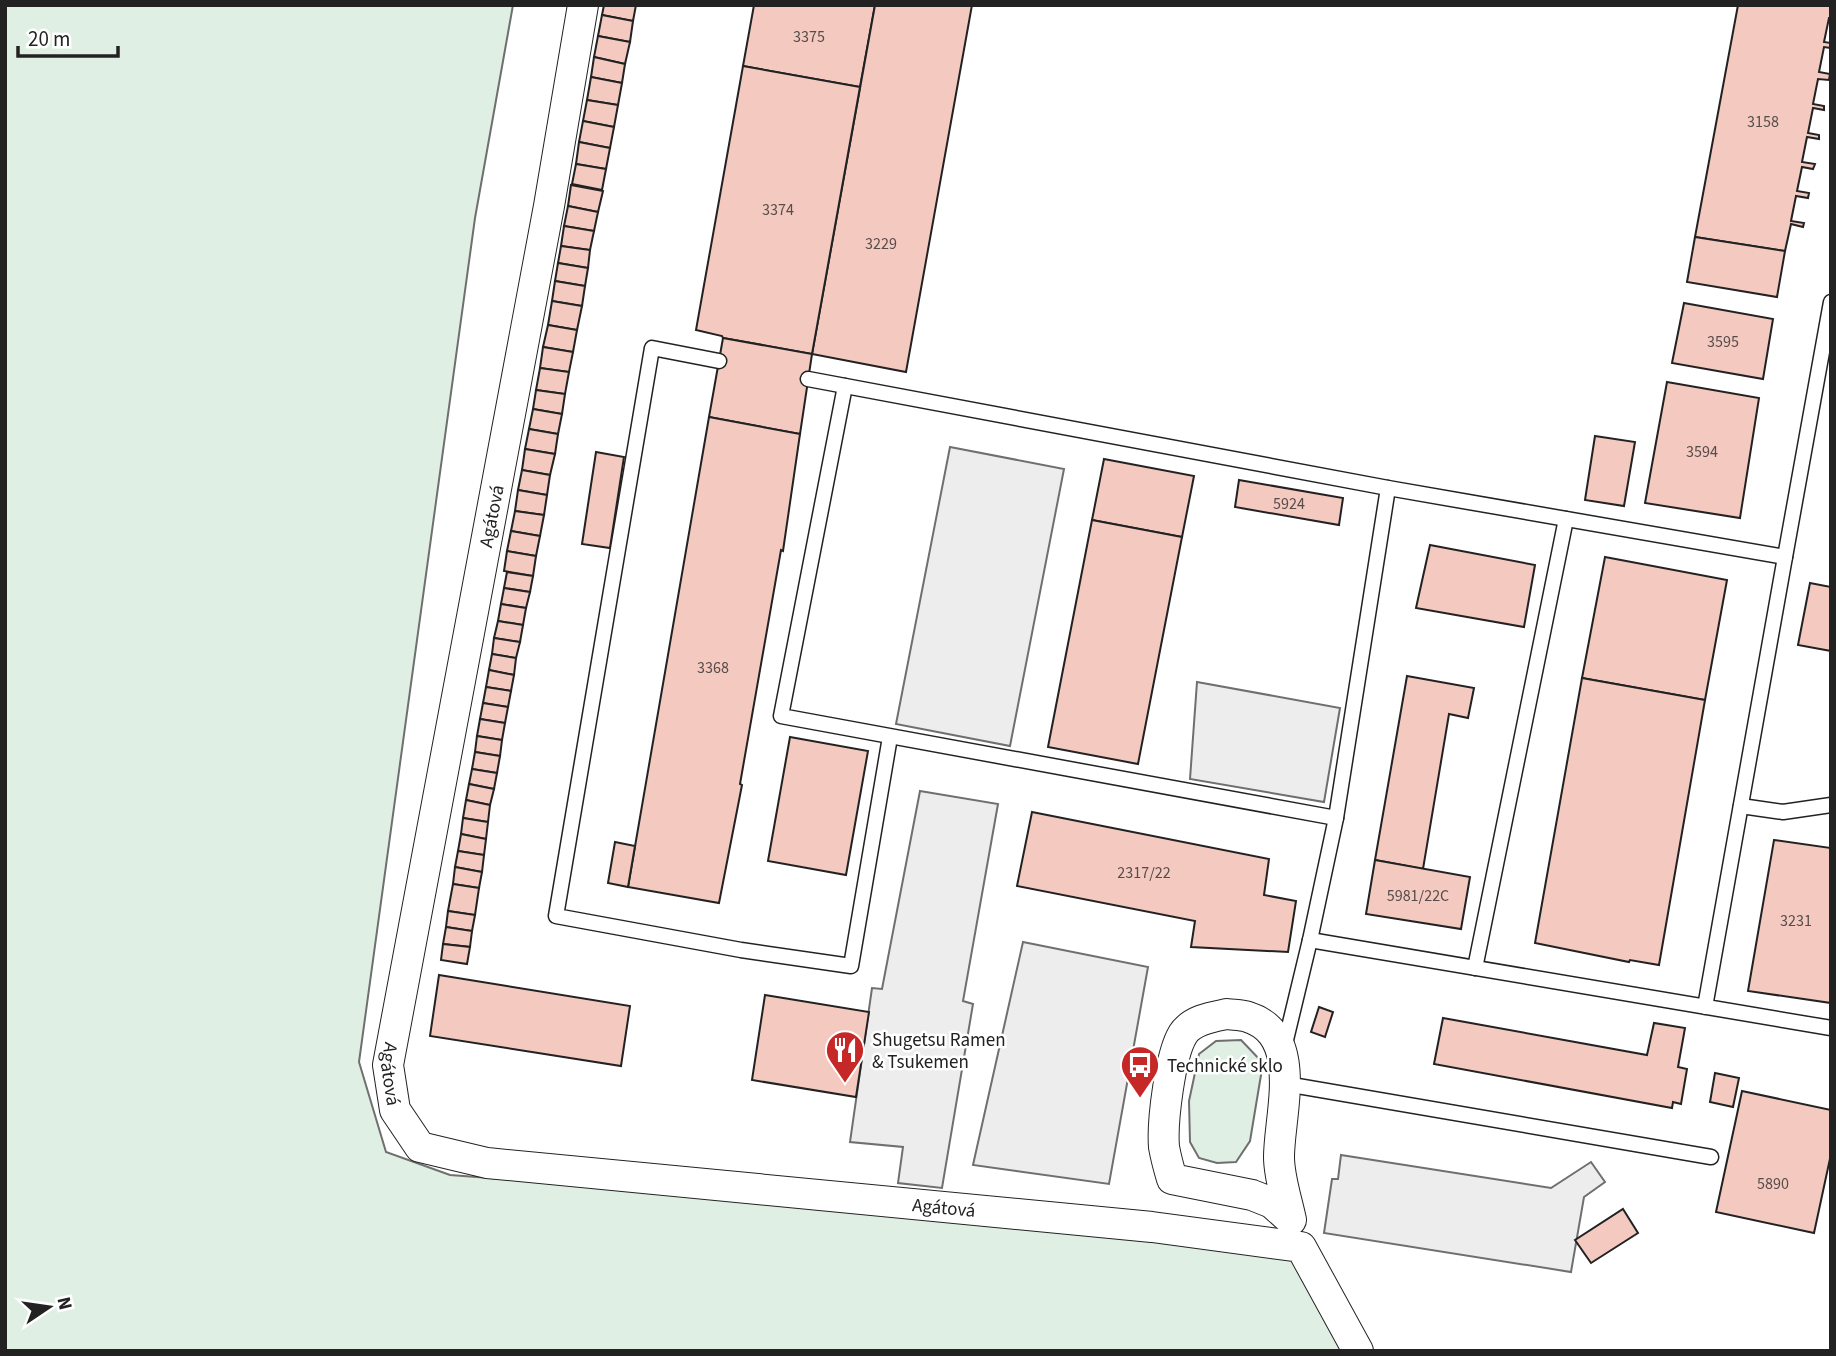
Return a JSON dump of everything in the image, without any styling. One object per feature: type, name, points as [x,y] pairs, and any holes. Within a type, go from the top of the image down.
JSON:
[{"type":"street","name":"Agátová","points":[[583,5],[549,206],[388,1065],[395,1110],[420,1147],[487,1163],[1152,1227],[1296,1234]]},
{"type":"street","points":[[1296,1234],[1279,1159],[1286,1084],[1283,1054],[1270,1031],[1250,1018],[1227,1014],[1204,1019],[1184,1032],[1176,1051],[1166,1103],[1164,1146],[1172,1180],[1252,1195],[1272,1203],[1296,1234],[1358,1351]]},
{"type":"lane","points":[[1704,1007],[1831,302]]},
{"type":"lane","points":[[719,361],[652,348],[556,916],[741,950],[851,966],[890,737]]},
{"type":"lane","points":[[808,379],[1388,488],[1785,557]]},
{"type":"lane","points":[[845,386],[781,716],[1336,818]]},
{"type":"lane","points":[[1283,1054],[1336,818],[1388,488]]},
{"type":"lane","points":[[1475,968],[1566,519]]},
{"type":"lane","points":[[1741,806],[1783,812],[1831,805]]},
{"type":"lane","points":[[1310,940],[1831,1028]]},
{"type":"lane","points":[[1286,1084],[1711,1157]]},
{"type":"green space","points":[[5,5],[513,5],[475,218],[359,1062],[386,1152],[450,1175],[1152,1227],[1301,1247],[1358,1351],[5,1351]]},
{"type":"green space","points":[[1241,1040],[1263,1063],[1250,1141],[1236,1162],[1217,1163],[1199,1158],[1190,1142],[1189,1101],[1199,1054],[1216,1041]]},
{"type":"shaded area","points":[[950,447],[1064,469],[1010,746],[896,724]]},
{"type":"shaded area","points":[[1197,682],[1340,708],[1324,802],[1190,779]]},
{"type":"shaded area","points":[[920,791],[998,804],[963,1001],[973,1004],[942,1188],[898,1183],[903,1147],[850,1142],[872,988],[882,989]]},
{"type":"shaded area","points":[[1023,942],[1148,967],[1109,1184],[973,1165]]},
{"type":"shaded area","points":[[1341,1155],[1551,1188],[1591,1162],[1605,1182],[1584,1197],[1571,1272],[1324,1233],[1332,1179],[1338,1179]]},
{"type":"building","points":[[604,5],[636,5],[633,21],[602,15]]},
{"type":"building","points":[[754,5],[875,5],[860,87],[743,66]]},
{"type":"building","points":[[875,5],[972,5],[906,372],[812,354]]},
{"type":"building","points":[[1738,5],[1831,5],[1831,18],[1824,42],[1831,43],[1831,48],[1824,47],[1819,72],[1830,74],[1829,80],[1818,79],[1813,104],[1824,106],[1824,110],[1813,108],[1808,133],[1819,135],[1819,139],[1807,137],[1802,162],[1815,164],[1813,169],[1802,167],[1797,191],[1809,193],[1808,198],[1796,196],[1791,221],[1804,223],[1803,227],[1791,224],[1785,251],[1695,237]]},
{"type":"building","points":[[602,15],[633,21],[630,42],[598,36]]},
{"type":"building","points":[[598,36],[630,42],[625,64],[594,57]]},
{"type":"building","points":[[594,57],[625,64],[622,83],[591,77]]},
{"type":"building","points":[[743,66],[860,87],[812,354],[723,338],[696,330]]},
{"type":"building","points":[[591,77],[622,83],[618,105],[587,100]]},
{"type":"building","points":[[587,100],[618,105],[614,127],[583,121]]},
{"type":"building","points":[[583,121],[614,127],[610,148],[579,142]]},
{"type":"building","points":[[579,142],[610,148],[606,169],[576,164]]},
{"type":"building","points":[[576,164],[606,169],[602,190],[572,184]]},
{"type":"building","points":[[571,185],[603,191],[598,212],[568,206]]},
{"type":"building","points":[[568,206],[598,212],[594,231],[564,226]]},
{"type":"building","points":[[564,226],[594,231],[590,250],[561,246]]},
{"type":"building","points":[[1695,237],[1785,251],[1777,297],[1687,282]]},
{"type":"building","points":[[561,246],[590,250],[588,268],[558,263]]},
{"type":"building","points":[[558,263],[588,268],[585,286],[555,281]]},
{"type":"building","points":[[555,281],[585,286],[582,306],[552,301]]},
{"type":"building","points":[[552,301],[582,306],[577,330],[548,325]]},
{"type":"building","points":[[1684,303],[1773,319],[1763,379],[1672,363]]},
{"type":"building","points":[[548,325],[577,330],[573,352],[543,347]]},
{"type":"building","points":[[723,338],[812,354],[800,434],[709,417]]},
{"type":"building","points":[[543,347],[573,352],[569,372],[540,368]]},
{"type":"building","points":[[540,368],[569,372],[565,394],[536,390]]},
{"type":"building","points":[[1667,382],[1759,398],[1740,518],[1645,503]]},
{"type":"building","points":[[536,390],[565,394],[562,414],[533,409]]},
{"type":"building","points":[[533,409],[562,414],[558,434],[529,429]]},
{"type":"building","points":[[709,417],[800,434],[783,551],[781,550],[740,784],[742,785],[719,903],[628,887]]},
{"type":"building","points":[[529,429],[558,434],[555,454],[525,449]]},
{"type":"building","points":[[1595,436],[1635,442],[1624,506],[1585,500]]},
{"type":"building","points":[[525,449],[555,454],[550,475],[522,470]]},
{"type":"building","points":[[596,452],[624,457],[610,548],[582,544]]},
{"type":"building","points":[[1104,459],[1194,476],[1182,537],[1092,520]]},
{"type":"building","points":[[522,470],[550,475],[547,495],[518,490]]},
{"type":"building","points":[[1239,480],[1343,498],[1339,525],[1235,507]]},
{"type":"building","points":[[518,490],[547,495],[544,515],[515,511]]},
{"type":"building","points":[[515,511],[544,515],[540,536],[511,531]]},
{"type":"building","points":[[1092,520],[1182,537],[1138,764],[1048,747]]},
{"type":"building","points":[[511,531],[540,536],[536,556],[507,551]]},
{"type":"building","points":[[1430,545],[1535,565],[1524,627],[1416,608]]},
{"type":"building","points":[[507,551],[536,556],[533,576],[504,571]]},
{"type":"building","points":[[1605,557],[1727,580],[1705,700],[1582,678]]},
{"type":"building","points":[[507,572],[533,576],[530,592],[504,588]]},
{"type":"building","points":[[1810,583],[1831,587],[1831,651],[1798,645]]},
{"type":"building","points":[[504,588],[530,592],[526,608],[501,604]]},
{"type":"building","points":[[501,604],[526,608],[523,625],[498,621]]},
{"type":"building","points":[[498,621],[523,625],[520,642],[494,638]]},
{"type":"building","points":[[494,638],[520,642],[516,658],[492,654]]},
{"type":"building","points":[[492,654],[516,658],[514,675],[489,670]]},
{"type":"building","points":[[489,670],[514,675],[511,691],[486,687]]},
{"type":"building","points":[[1407,676],[1474,688],[1468,718],[1449,714],[1423,869],[1375,860]]},
{"type":"building","points":[[1582,678],[1705,700],[1659,965],[1629,962],[1535,943]]},
{"type":"building","points":[[486,687],[511,691],[508,707],[483,703]]},
{"type":"building","points":[[483,703],[508,707],[505,723],[480,719]]},
{"type":"building","points":[[480,719],[505,723],[502,740],[477,736]]},
{"type":"building","points":[[477,736],[502,740],[500,756],[475,752]]},
{"type":"building","points":[[790,737],[868,751],[846,875],[768,861]]},
{"type":"building","points":[[475,752],[500,756],[497,773],[472,769]]},
{"type":"building","points":[[472,769],[497,773],[494,789],[469,784]]},
{"type":"building","points":[[469,784],[494,789],[490,805],[466,800]]},
{"type":"building","points":[[466,800],[490,805],[488,822],[463,818]]},
{"type":"building","points":[[1032,812],[1269,859],[1264,895],[1296,901],[1288,952],[1191,947],[1195,921],[1017,886]]},
{"type":"building","points":[[463,818],[488,822],[486,839],[461,834]]},
{"type":"building","points":[[461,834],[486,839],[484,855],[458,851]]},
{"type":"building","points":[[1774,840],[1831,848],[1831,1003],[1748,991]]},
{"type":"building","points":[[615,842],[635,846],[628,887],[608,883]]},
{"type":"building","points":[[458,851],[484,855],[482,872],[455,867]]},
{"type":"building","points":[[1375,860],[1470,877],[1461,929],[1366,914]]},
{"type":"building","points":[[455,867],[482,872],[479,888],[453,884]]},
{"type":"building","points":[[453,884],[479,888],[475,915],[448,911]]},
{"type":"building","points":[[448,911],[475,915],[472,931],[446,927]]},
{"type":"building","points":[[446,927],[472,931],[470,947],[443,944]]},
{"type":"building","points":[[443,944],[470,947],[467,964],[441,960]]},
{"type":"building","points":[[439,975],[630,1006],[621,1066],[430,1036]]},
{"type":"building","points":[[765,995],[869,1012],[856,1097],[752,1080]]},
{"type":"building","points":[[1319,1007],[1333,1012],[1325,1037],[1311,1032]]},
{"type":"building","points":[[1443,1018],[1647,1055],[1654,1023],[1685,1028],[1678,1067],[1687,1069],[1681,1104],[1673,1102],[1672,1108],[1434,1064]]},
{"type":"building","points":[[1715,1073],[1739,1078],[1733,1107],[1710,1102]]},
{"type":"building","points":[[1742,1091],[1831,1110],[1831,1154],[1814,1233],[1716,1212]]},
{"type":"building","points":[[1623,1209],[1638,1233],[1591,1263],[1575,1240]]},
{"type":"place","name":"Shugetsu Ramen & Tsukemen","points":[[845,1084]]},
{"type":"place","name":"Technické sklo","points":[[1140,1099]]}]
